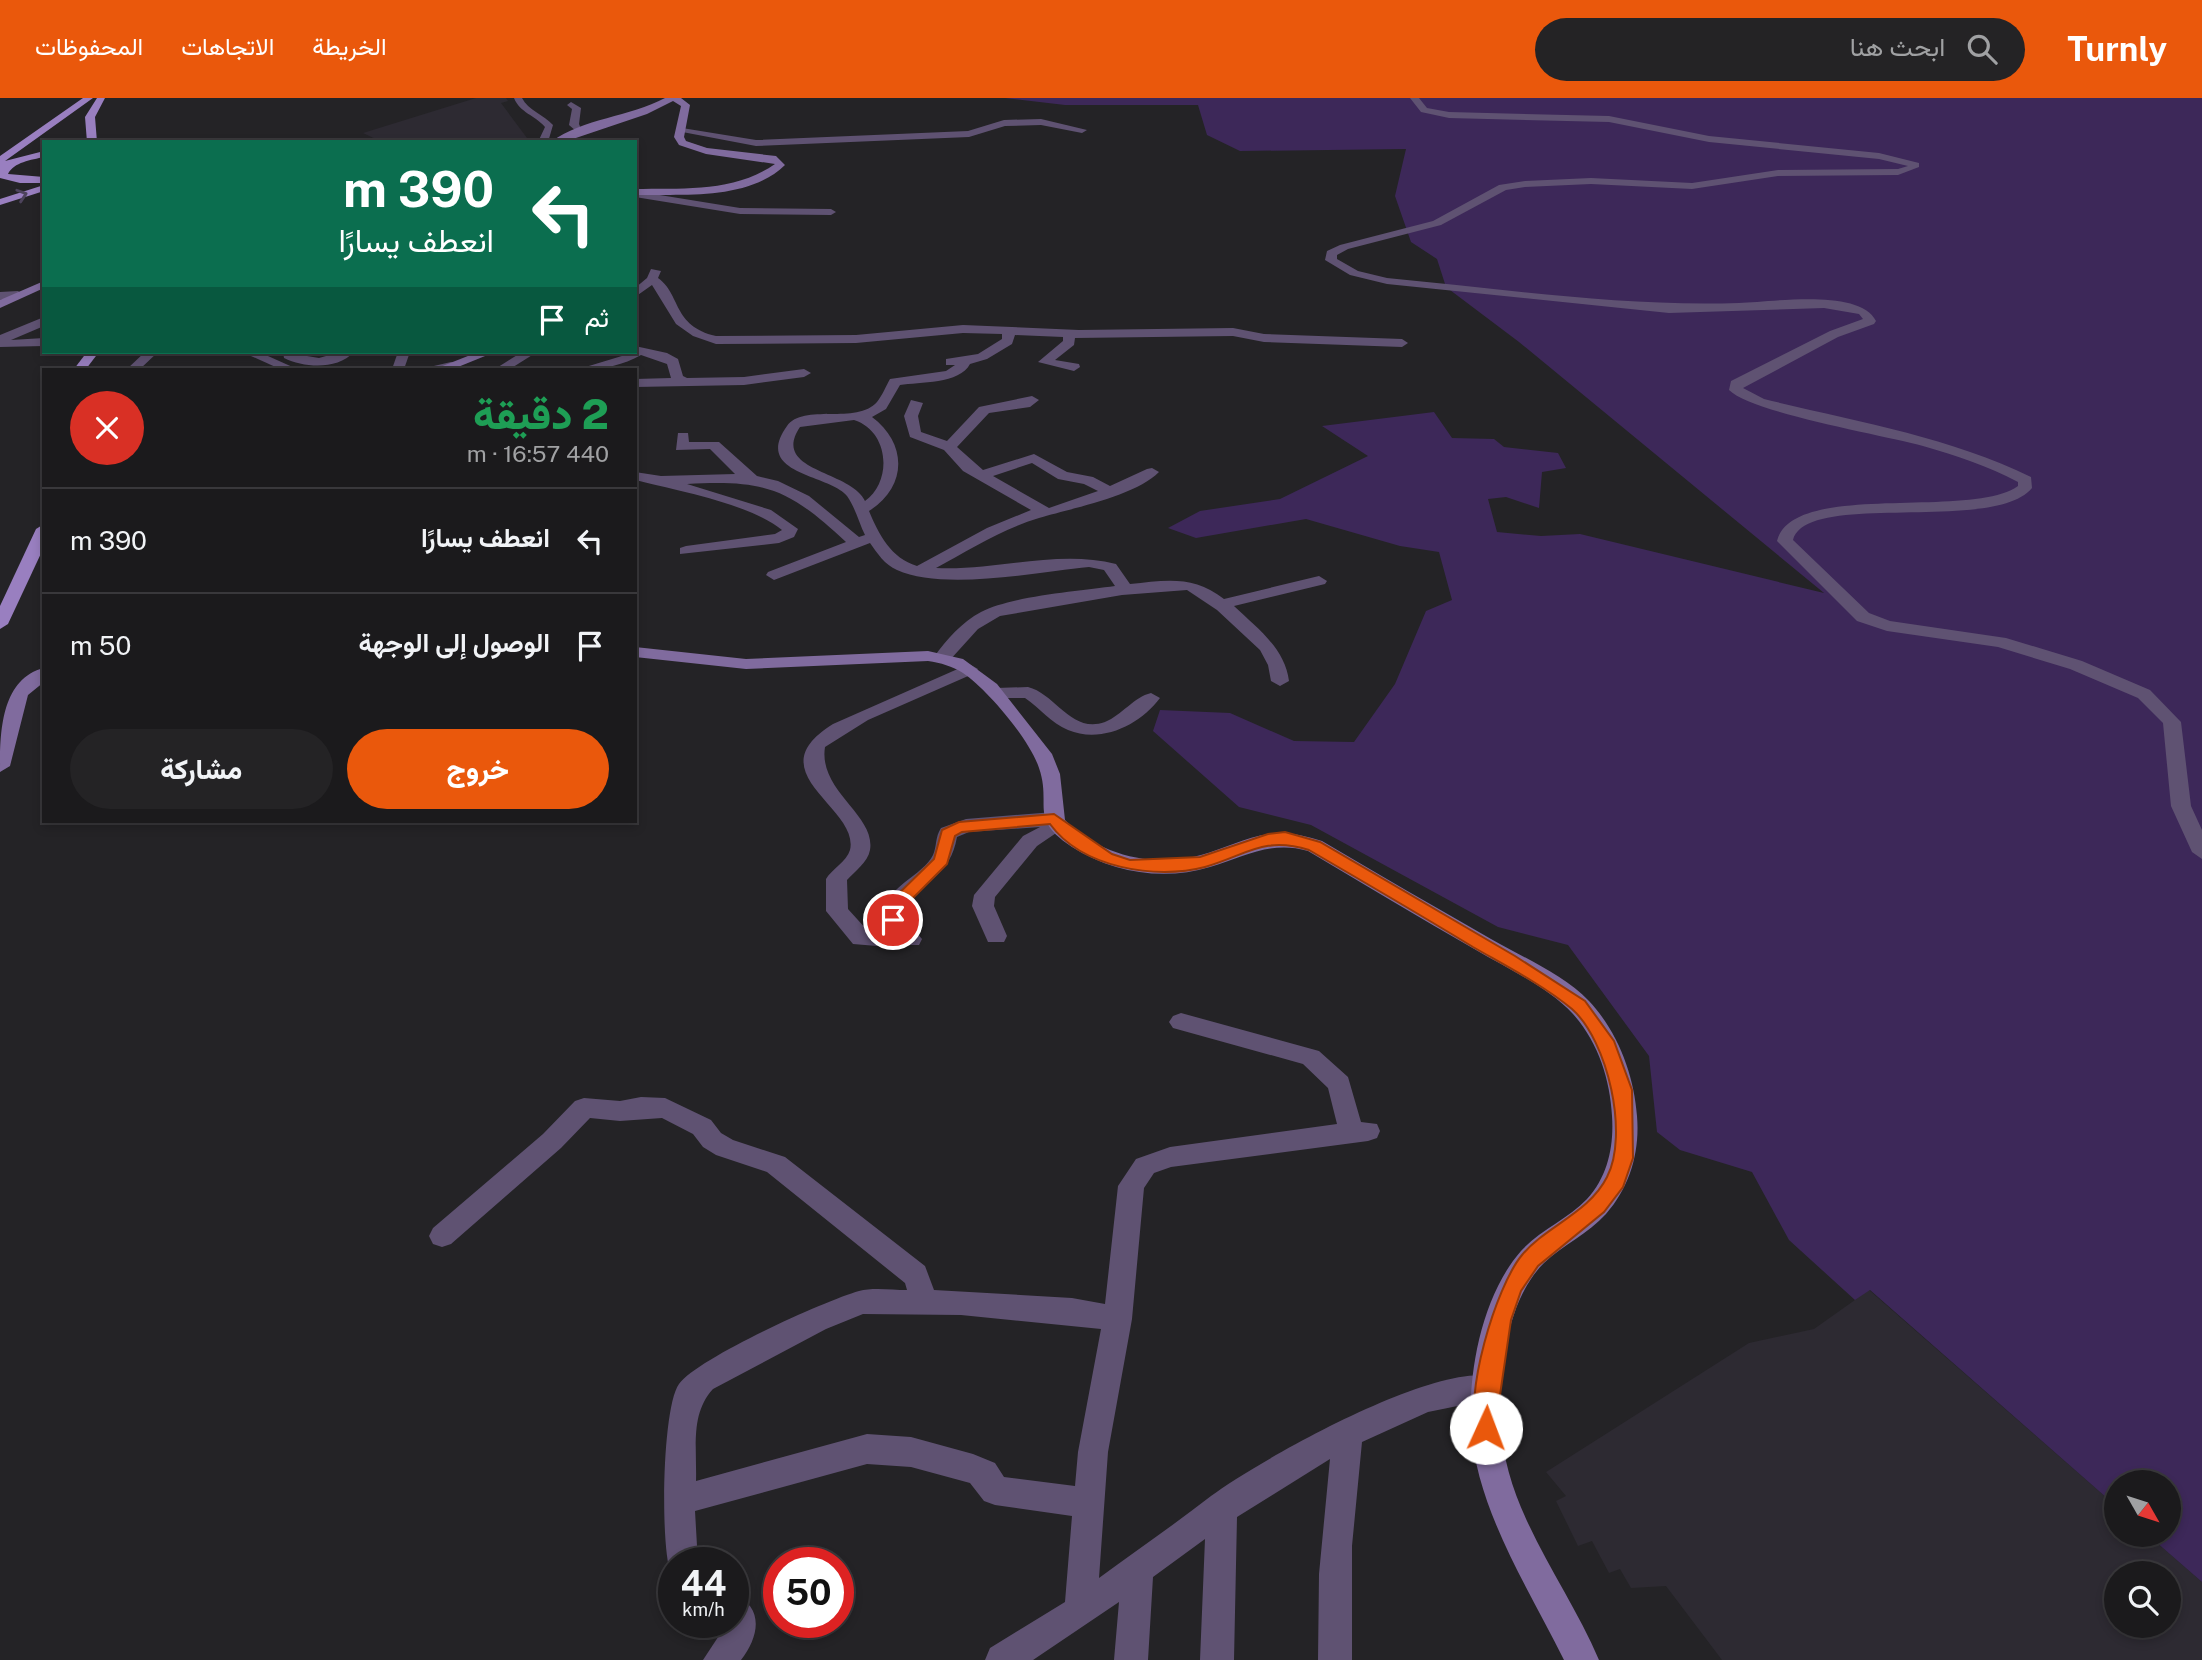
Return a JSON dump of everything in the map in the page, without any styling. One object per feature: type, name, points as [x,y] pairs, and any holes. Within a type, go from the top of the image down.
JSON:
[{"type":"main road","points":[[1,165],[89,98]]},
{"type":"main road","points":[[92,140],[90,117],[100,98]]},
{"type":"main road","points":[[560,140],[579,129],[636,116],[673,98],[686,105],[679,137],[682,143],[694,148],[769,157],[776,159],[780,165],[760,178],[734,186],[637,193]]},
{"type":"main road","points":[[1,165],[7,166],[42,155]]},
{"type":"main road","points":[[1,165],[20,180],[42,180]]},
{"type":"main road","points":[[0,202],[42,189]]},
{"type":"main road","points":[[0,303],[42,285]]},
{"type":"main road","points":[[81,368],[91,354]]},
{"type":"main road","points":[[446,368],[484,354]]},
{"type":"main road","points":[[0,624],[42,533]]},
{"type":"main road","points":[[637,652],[746,664],[943,657],[969,670],[996,693],[1048,765],[1053,782],[1051,813],[1056,822],[1106,858],[1130,865],[1201,862],[1268,839],[1285,838],[1315,846],[1556,989],[1579,1006],[1605,1041],[1623,1090],[1623,1158],[1616,1182],[1597,1206],[1530,1260],[1512,1287],[1500,1320],[1487,1388],[1486,1428],[1506,1506],[1583,1660]]},
{"type":"main road","points":[[0,766],[19,693],[42,674]]},
{"type":"street","points":[[519,98],[522,107],[540,116],[550,127],[544,140]]},
{"type":"street","points":[[1414,98],[1424,110],[1450,115],[1609,118],[1709,139],[1879,156],[1916,165],[1898,172],[1778,173],[1692,186],[1591,181],[1503,187],[1437,223],[1344,247],[1331,253],[1330,257],[1342,268],[1387,281],[1609,304],[1677,309],[1824,304],[1848,305],[1863,310],[1870,321],[1834,334],[1747,377],[1736,384],[1736,390],[1759,402],[1977,457],[2026,480],[2025,488],[2010,496],[1977,504],[1876,508],[1807,519],[1797,522],[1787,533],[1785,541],[1863,617],[1887,626],[2000,642],[2076,665],[2144,694],[2172,722],[2181,806],[2202,852]]},
{"type":"street","points":[[571,105],[577,107],[574,125],[579,129]]},
{"type":"street","points":[[682,131],[756,144],[969,134],[1004,122],[1041,122],[1082,130]]},
{"type":"street","points":[[637,193],[740,211],[831,212]]},
{"type":"street","points":[[637,292],[654,275],[675,315],[699,335],[710,339],[856,339],[942,330],[1009,330],[1068,334],[1228,332],[1264,338],[1402,343]]},
{"type":"street","points":[[0,296],[18,295]]},
{"type":"street","points":[[0,342],[42,322]]},
{"type":"street","points":[[942,362],[964,361],[992,354],[1009,341],[1009,330]]},
{"type":"street","points":[[1068,334],[1070,342],[1044,362],[1073,367]]},
{"type":"street","points":[[0,342],[42,342]]},
{"type":"street","points":[[637,350],[668,357],[673,362],[677,378],[685,382]]},
{"type":"street","points":[[134,368],[150,354]]},
{"type":"street","points":[[252,354],[288,368]]},
{"type":"street","points":[[291,354],[294,358],[329,361],[345,354]]},
{"type":"street","points":[[503,368],[527,354]]},
{"type":"street","points":[[589,368],[622,360],[631,354]]},
{"type":"street","points":[[964,361],[962,368],[950,374],[895,382],[881,407],[862,417],[808,419],[795,424],[791,427],[786,452],[789,460],[853,492],[873,537],[899,565],[919,571],[944,573],[1089,562],[1110,567],[1127,591]]},
{"type":"street","points":[[637,383],[744,381],[804,373]]},
{"type":"street","points":[[949,447],[984,410],[1022,405],[1032,400]]},
{"type":"street","points":[[915,434],[911,416],[916,403]]},
{"type":"street","points":[[861,510],[883,492],[888,483],[890,452],[884,438],[862,417]]},
{"type":"street","points":[[884,438],[915,434],[949,447],[981,476],[1042,512]]},
{"type":"street","points":[[683,436],[681,447],[714,445],[751,478]]},
{"type":"street","points":[[981,476],[1034,458],[1063,476],[1088,480],[1109,491]]},
{"type":"street","points":[[919,571],[992,531],[1042,512],[1060,511],[1152,472]]},
{"type":"street","points":[[637,476],[667,481],[751,478],[790,488],[825,514],[856,543]]},
{"type":"street","points":[[667,481],[683,490],[769,513],[790,529],[788,534],[779,538],[685,551]]},
{"type":"street","points":[[774,575],[873,537]]},
{"type":"street","points":[[1219,605],[1319,581]]},
{"type":"street","points":[[943,657],[969,627],[994,612],[1186,584],[1201,590],[1271,650],[1279,664],[1280,681]]},
{"type":"street","points":[[969,670],[893,700],[826,734],[814,749],[813,766],[855,832],[861,847],[836,879],[838,911],[861,939],[904,933],[893,920],[896,906],[941,861],[946,838],[952,830],[1056,822]]},
{"type":"street","points":[[996,693],[1028,692],[1066,723],[1086,729],[1117,725],[1129,719],[1152,698]]},
{"type":"street","points":[[996,936],[984,906],[985,895],[1030,841],[1056,822]]},
{"type":"street","points":[[1080,1611],[1094,1452],[1118,1319],[1131,1186],[1145,1166],[1157,1160],[1212,1149],[1359,1131],[1339,1084],[1311,1057],[1181,1022]]},
{"type":"street","points":[[442,1236],[552,1141],[584,1108],[620,1111],[655,1106],[702,1127],[712,1140],[725,1148],[782,1168],[915,1275],[921,1288],[919,1303]]},
{"type":"street","points":[[679,1547],[684,1404],[703,1379],[845,1308],[878,1301],[1072,1311],[1118,1319]]},
{"type":"street","points":[[1002,1660],[1080,1611],[1273,1473],[1348,1433],[1432,1395],[1487,1388]]},
{"type":"street","points":[[1335,1660],[1334,1574],[1338,1512],[1348,1433]]},
{"type":"street","points":[[681,1500],[849,1452],[885,1449],[929,1455],[973,1469],[984,1474],[995,1490],[1002,1492],[1089,1503]]},
{"type":"street","points":[[1217,1660],[1222,1507]]},
{"type":"street","points":[[1131,1660],[1138,1569]]},
{"type":"street","points":[[720,1660],[735,1638]]},
{"type":"shaded area","points":[[476,98],[506,98],[508,101],[501,103],[529,140],[378,140],[363,133]]},
{"type":"shaded area","points":[[1005,98],[2202,98],[2202,1582],[2162,1547],[2181,1547],[2181,1470],[2104,1470],[2104,1495],[1870,1290],[1855,1300],[1789,1240],[1752,1172],[1680,1150],[1657,1132],[1649,1056],[1568,945],[1498,927],[1311,825],[1239,807],[1153,731],[1160,710],[1230,713],[1294,741],[1354,742],[1395,684],[1426,611],[1452,600],[1439,552],[1400,546],[1306,519],[1196,538],[1168,528],[1200,511],[1280,499],[1368,456],[1322,426],[1434,412],[1452,438],[1494,439],[1504,447],[1558,453],[1566,468],[1542,472],[1539,508],[1506,497],[1488,499],[1497,532],[1541,536],[1580,534],[1824,593],[1519,342],[1446,287],[1437,259],[1411,242],[1395,196],[1406,149],[1240,151],[1207,135],[1198,105],[1065,105]]},
{"type":"shaded area","points":[[1869,1290],[2104,1496],[2104,1547],[2162,1547],[2178,1561],[2104,1561],[2104,1638],[2181,1638],[2181,1564],[2202,1582],[2202,1660],[1722,1660],[1666,1586],[1631,1588],[1620,1569],[1609,1573],[1592,1541],[1578,1546],[1556,1501],[1566,1496],[1546,1472],[1749,1343],[1814,1329]]},
{"type":"route","points":[[893,920],[896,906],[914,885],[941,861],[948,833],[959,827],[1054,819],[1062,830],[1106,858],[1130,865],[1152,866],[1201,862],[1268,839],[1285,838],[1315,846],[1509,960],[1579,1006],[1605,1041],[1623,1090],[1623,1158],[1616,1182],[1597,1206],[1530,1260],[1512,1287],[1500,1320],[1487,1388],[1486,1428]]}]
